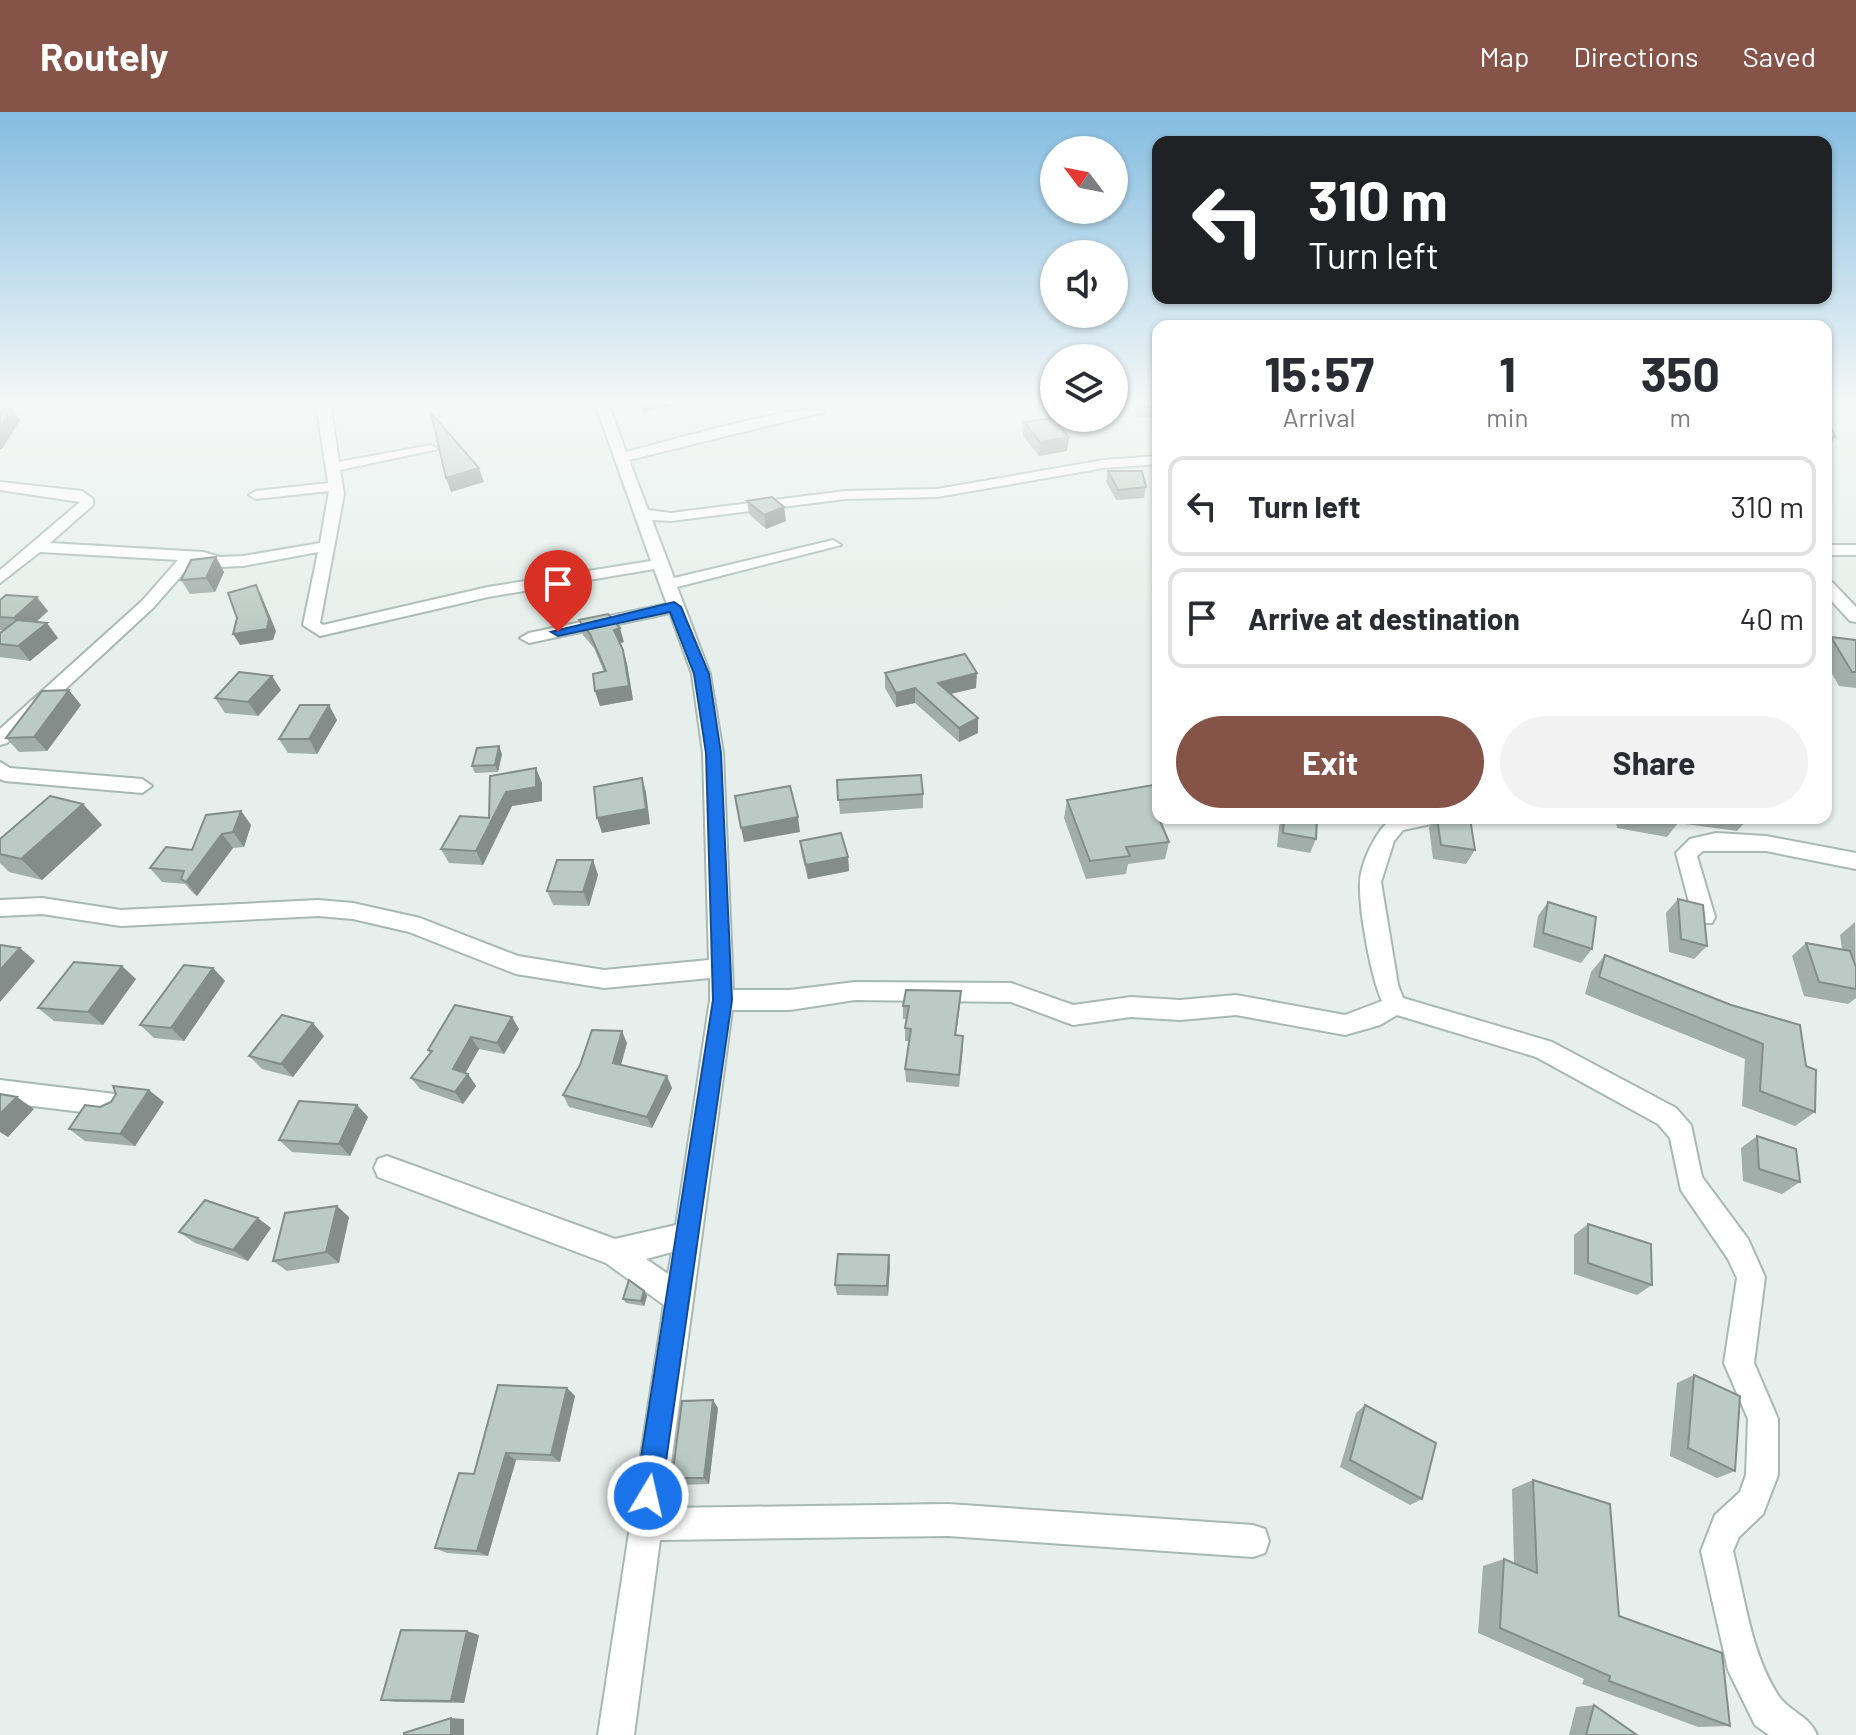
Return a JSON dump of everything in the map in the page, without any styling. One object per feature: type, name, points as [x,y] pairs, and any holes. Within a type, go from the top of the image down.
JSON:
[{"type":"street","points":[[335,479],[327,546],[311,625],[320,631],[488,592],[666,585]]},
{"type":"street","points":[[616,1735],[644,1524],[722,1000],[713,753],[701,674],[628,479]]},
{"type":"street","points":[[644,522],[845,495],[937,493],[1018,479]]},
{"type":"street","points":[[0,486],[82,495],[88,502],[0,578]]},
{"type":"street","points":[[256,495],[336,486]]},
{"type":"street","points":[[529,638],[666,585],[833,545]]},
{"type":"street","points":[[37,547],[243,561],[327,546]]},
{"type":"street","points":[[1832,550],[1856,550]]},
{"type":"street","points":[[0,739],[148,604],[190,556]]},
{"type":"street","points":[[1832,591],[1856,617]]},
{"type":"street","points":[[2,775],[142,786]]},
{"type":"street","points":[[1395,1005],[1386,985],[1370,882],[1372,872],[1398,824]]},
{"type":"street","points":[[1704,917],[1686,853],[1698,844],[1738,840],[1856,861]]},
{"type":"street","points":[[0,908],[42,906],[121,918],[341,910],[412,924],[516,965],[612,980],[721,968]]},
{"type":"street","points":[[722,1000],[790,1000],[855,991],[1011,993],[1073,1015],[1131,1007],[1180,1010],[1236,1005],[1345,1025],[1372,1018],[1395,1005],[1543,1049],[1667,1116],[1682,1133],[1690,1181],[1738,1249],[1751,1277],[1739,1363],[1763,1419],[1762,1475],[1752,1503],[1726,1526],[1719,1538],[1718,1565],[1745,1670],[1756,1694],[1768,1712],[1799,1735]]},
{"type":"street","points":[[0,1091],[115,1105]]},
{"type":"street","points":[[387,1168],[615,1253],[678,1298]]},
{"type":"street","points":[[615,1253],[688,1235]]},
{"type":"street","points":[[644,1524],[948,1520],[1253,1541]]},
{"type":"building","points":[[1112,479],[1144,479],[1146,487],[1118,490]]},
{"type":"building","points":[[772,497],[784,507],[764,515],[747,501]]},
{"type":"building","points":[[216,557],[206,578],[181,580],[191,560]]},
{"type":"building","points":[[256,585],[269,619],[267,629],[233,634],[237,618],[228,593]]},
{"type":"building","points":[[6,595],[37,597],[14,618],[0,617],[0,600]]},
{"type":"building","points":[[608,614],[620,628],[614,630],[623,650],[629,686],[595,691],[593,674],[606,671],[590,634],[579,620]]},
{"type":"building","points":[[17,620],[47,623],[18,646],[0,644],[0,633]]},
{"type":"building","points":[[1832,637],[1856,640],[1856,672],[1852,672]]},
{"type":"building","points":[[965,654],[977,673],[938,683],[978,718],[959,728],[915,688],[896,693],[885,673]]},
{"type":"building","points":[[239,672],[272,676],[248,702],[215,698]]},
{"type":"building","points":[[69,690],[34,737],[6,738],[42,691]]},
{"type":"building","points":[[300,705],[329,705],[309,739],[279,739]]},
{"type":"building","points":[[499,746],[495,765],[472,766],[477,748]]},
{"type":"building","points":[[536,768],[536,787],[506,792],[476,851],[441,849],[460,816],[489,818],[490,776]]},
{"type":"building","points":[[921,775],[923,794],[838,800],[837,780]]},
{"type":"building","points":[[642,778],[646,809],[597,818],[594,787]]},
{"type":"building","points":[[1152,785],[1152,824],[1161,824],[1169,842],[1126,847],[1130,856],[1090,861],[1067,800]]},
{"type":"building","points":[[790,786],[798,817],[741,828],[735,796]]},
{"type":"building","points":[[50,796],[83,804],[21,859],[0,854],[0,839]]},
{"type":"building","points":[[241,811],[233,832],[222,834],[186,882],[181,879],[184,871],[150,868],[166,847],[192,850],[206,815]]},
{"type":"building","points":[[1284,824],[1317,824],[1316,839],[1283,833]]},
{"type":"building","points":[[1438,824],[1471,824],[1475,850],[1441,845]]},
{"type":"building","points":[[841,833],[848,857],[806,865],[800,841]]},
{"type":"building","points":[[557,860],[593,860],[583,892],[547,891]]},
{"type":"building","points":[[1678,899],[1703,905],[1707,946],[1681,939]]},
{"type":"building","points":[[1548,902],[1596,917],[1592,949],[1543,933]]},
{"type":"building","points":[[1806,943],[1850,951],[1856,967],[1856,989],[1819,982]]},
{"type":"building","points":[[0,945],[20,948],[0,970]]},
{"type":"building","points":[[1605,955],[1731,1005],[1800,1025],[1806,1066],[1816,1070],[1815,1112],[1760,1091],[1763,1044],[1599,977]]},
{"type":"building","points":[[74,962],[122,966],[88,1012],[38,1008]]},
{"type":"building","points":[[184,965],[213,968],[171,1028],[140,1025]]},
{"type":"building","points":[[906,990],[961,991],[955,1035],[963,1036],[959,1075],[905,1069],[911,1029],[905,1028],[909,1006],[903,1006]]},
{"type":"building","points":[[455,1005],[512,1017],[497,1043],[471,1037],[453,1069],[468,1074],[455,1092],[411,1078],[432,1051],[428,1050]]},
{"type":"building","points":[[282,1015],[313,1023],[281,1064],[249,1056]]},
{"type":"building","points":[[592,1030],[622,1031],[613,1063],[667,1076],[647,1117],[563,1095],[580,1065]]},
{"type":"building","points":[[113,1086],[149,1090],[120,1134],[69,1129],[85,1105],[100,1107],[111,1102],[116,1094]]},
{"type":"building","points":[[0,1094],[17,1097],[0,1114]]},
{"type":"building","points":[[299,1101],[357,1105],[339,1144],[279,1140]]},
{"type":"building","points":[[1757,1136],[1796,1149],[1800,1182],[1759,1169]]},
{"type":"building","points":[[205,1200],[258,1218],[233,1250],[179,1232]]},
{"type":"building","points":[[337,1206],[326,1252],[273,1261],[285,1213]]},
{"type":"building","points":[[1588,1224],[1651,1244],[1652,1285],[1588,1263]]},
{"type":"building","points":[[838,1254],[889,1255],[887,1286],[835,1285]]},
{"type":"building","points":[[629,1280],[644,1291],[641,1301],[623,1299]]},
{"type":"building","points":[[1694,1375],[1740,1396],[1735,1471],[1688,1448]]},
{"type":"building","points":[[498,1385],[567,1388],[551,1455],[506,1453],[477,1551],[435,1548],[459,1473],[474,1474]]},
{"type":"building","points":[[713,1400],[704,1478],[672,1478],[682,1401]]},
{"type":"building","points":[[1365,1405],[1436,1443],[1422,1499],[1350,1460]]},
{"type":"building","points":[[1533,1480],[1610,1504],[1619,1616],[1722,1653],[1730,1726],[1609,1681],[1610,1676],[1500,1628],[1504,1559],[1537,1573]]},
{"type":"building","points":[[401,1630],[467,1631],[451,1701],[381,1700]]},
{"type":"building","points":[[1594,1705],[1637,1735],[1586,1735]]},
{"type":"building","points":[[451,1718],[451,1735],[404,1735],[404,1733]]},
{"type":"route","points":[[558,632],[674,607],[701,674],[713,753],[722,1000],[648,1496]]}]
